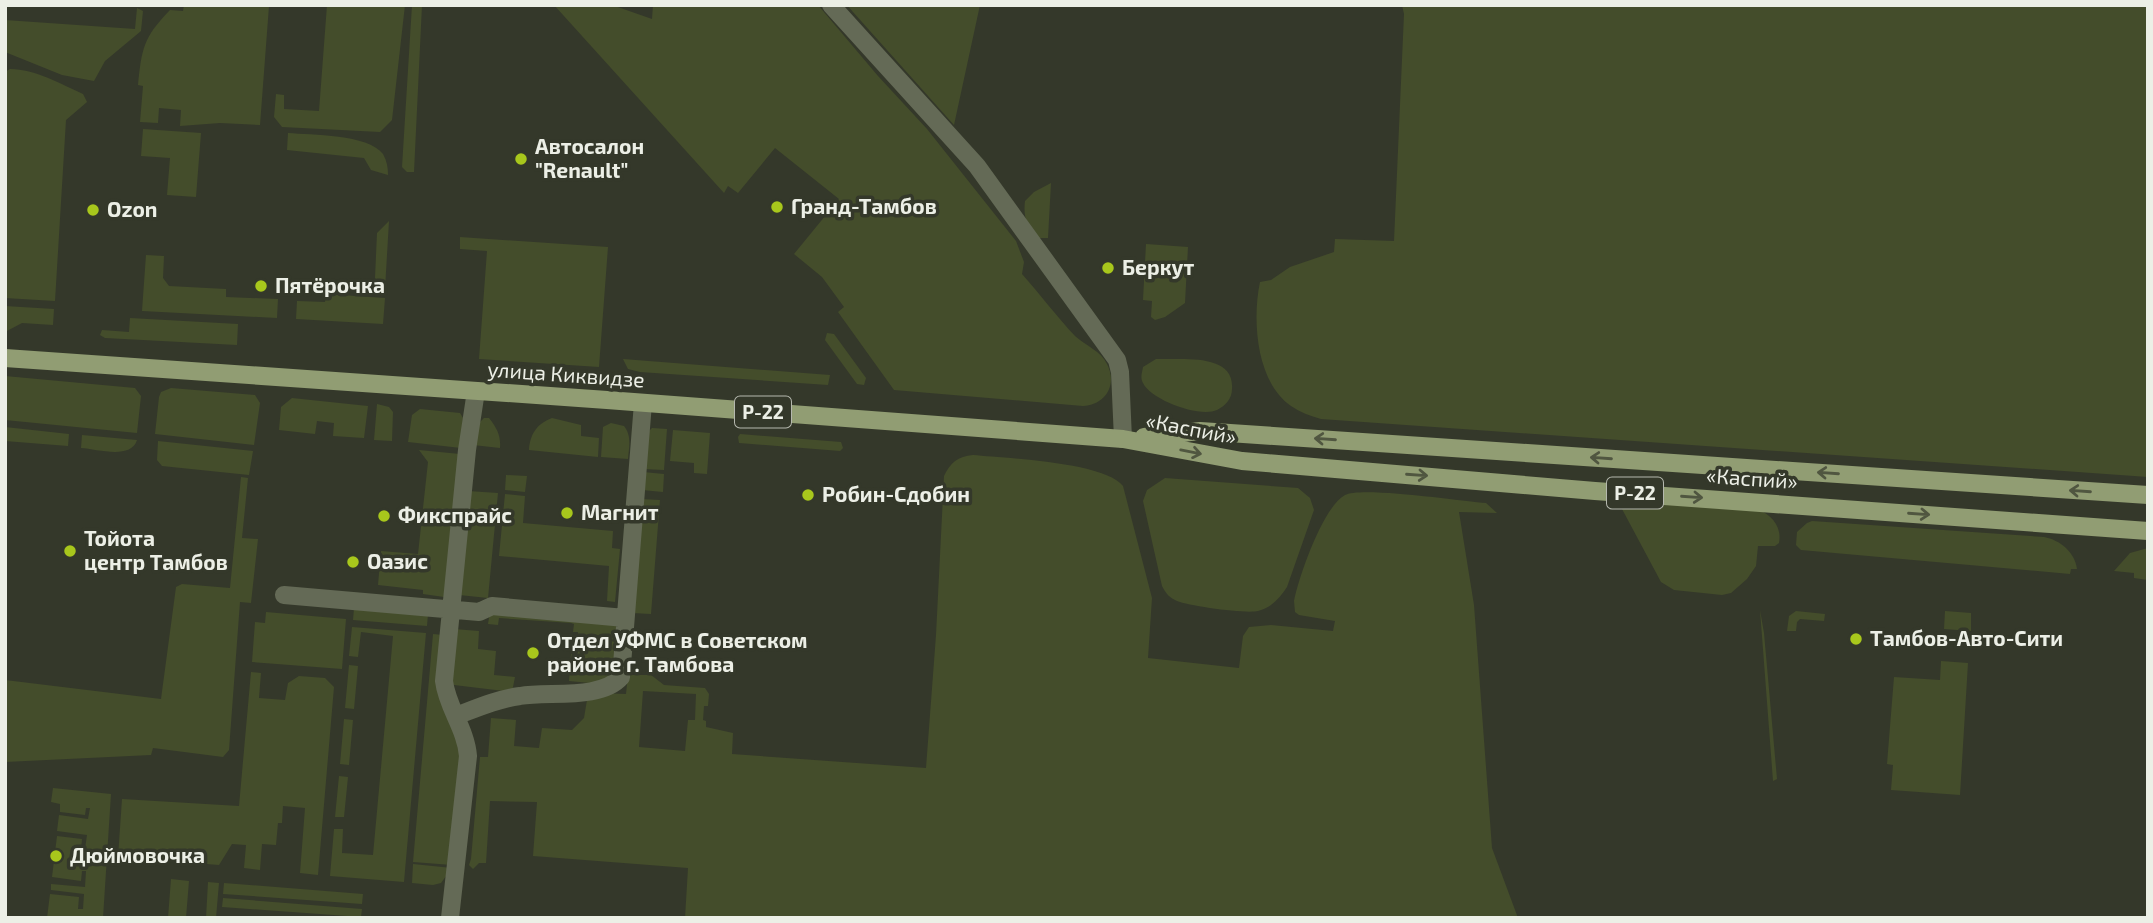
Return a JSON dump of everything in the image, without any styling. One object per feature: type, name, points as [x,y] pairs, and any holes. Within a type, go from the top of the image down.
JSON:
[{"type":"main road","name":"улица Киквидзе","points":[[5,358],[1124,439]]},
{"type":"main road","name":"«Каспий»","points":[[1124,439],[1200,431],[2148,495]]},
{"type":"main road","name":"«Каспий»","points":[[1124,439],[1242,461],[1595,491],[2148,531]]},
{"type":"street","points":[[831,5],[976,166],[1117,360],[1124,439]]},
{"type":"street","points":[[450,918],[468,756],[465,735],[444,681],[467,450],[476,391]]},
{"type":"street","points":[[456,716],[521,696],[591,691],[611,685],[624,671],[627,625],[625,618],[643,403]]},
{"type":"street","points":[[284,596],[479,611],[492,606],[625,618]]},
{"type":"green space","points":[[184,5],[269,6],[260,125],[220,123],[180,126],[181,110],[159,108],[158,123],[140,122],[143,86],[138,85],[145,44],[154,28],[170,10],[183,11]]},
{"type":"green space","points":[[327,5],[405,5],[392,120],[380,132],[282,127],[274,117],[276,94],[284,95],[284,109],[319,111]]},
{"type":"green space","points":[[412,5],[422,5],[414,172],[407,172],[402,167]]},
{"type":"green space","points":[[554,5],[612,5],[652,19],[653,5],[818,5],[927,129],[1016,241],[1024,262],[1022,274],[1075,336],[1104,359],[1111,379],[1103,398],[1083,406],[894,390],[838,312],[844,307],[822,277],[794,254],[839,199],[775,148],[738,193],[728,186],[724,193]]},
{"type":"green space","points":[[847,5],[980,5],[954,125],[853,12]]},
{"type":"green space","points":[[1402,5],[2148,5],[2148,477],[1321,419],[1291,406],[1270,382],[1259,349],[1257,314],[1260,282],[1271,280],[1290,267],[1334,252],[1335,239],[1394,241],[1404,14]]},
{"type":"green space","points":[[137,8],[143,11],[141,31],[105,61],[94,81],[62,75],[5,52],[5,20],[135,29]]},
{"type":"green space","points":[[10,69],[48,78],[83,94],[87,102],[66,120],[55,301],[5,298],[5,72]]},
{"type":"green space","points":[[143,129],[201,133],[196,197],[167,195],[170,158],[141,156]]},
{"type":"green space","points":[[288,133],[352,139],[376,147],[383,154],[388,175],[371,170],[364,158],[287,150]]},
{"type":"green space","points":[[1051,183],[1048,238],[1039,238],[1027,222],[1025,201],[1034,192]]},
{"type":"green space","points":[[389,221],[385,289],[375,278],[377,233]]},
{"type":"green space","points":[[460,237],[608,247],[599,367],[479,359],[487,251],[460,249]]},
{"type":"green space","points":[[1146,244],[1188,247],[1185,303],[1165,317],[1155,320],[1151,317],[1152,301],[1143,300]]},
{"type":"green space","points":[[146,255],[164,256],[163,278],[169,286],[226,289],[226,297],[278,299],[277,318],[142,311]]},
{"type":"green space","points":[[326,294],[385,298],[383,324],[296,319],[297,301],[325,302]]},
{"type":"green space","points":[[5,306],[54,309],[53,325],[22,323],[5,332]]},
{"type":"green space","points":[[130,318],[238,324],[237,345],[105,338],[100,335],[102,330],[129,332]]},
{"type":"green space","points":[[827,333],[834,334],[866,378],[864,385],[857,384],[825,340]]},
{"type":"green space","points":[[623,359],[830,375],[828,385],[640,372],[628,369]]},
{"type":"green space","points":[[1156,359],[1204,360],[1216,364],[1225,369],[1231,377],[1232,393],[1225,404],[1209,412],[1199,412],[1165,401],[1148,389],[1142,379],[1143,367]]},
{"type":"green space","points":[[5,376],[135,388],[141,396],[137,433],[5,420]]},
{"type":"green space","points":[[171,388],[255,395],[260,403],[254,445],[155,434],[159,397],[161,392]]},
{"type":"green space","points":[[292,398],[368,406],[364,438],[333,436],[334,423],[317,421],[315,434],[279,430],[281,407]]},
{"type":"green space","points":[[377,404],[389,407],[393,412],[392,441],[374,440]]},
{"type":"green space","points":[[420,409],[460,413],[463,418],[461,448],[408,442],[412,415]]},
{"type":"green space","points":[[484,418],[489,418],[496,429],[500,448],[473,445],[477,425]]},
{"type":"green space","points":[[552,418],[581,425],[581,436],[599,438],[598,457],[529,450],[535,431],[542,423]]},
{"type":"green space","points":[[611,423],[624,426],[627,430],[628,459],[601,457],[603,427]]},
{"type":"green space","points":[[5,427],[69,434],[68,446],[5,441]]},
{"type":"green space","points":[[652,428],[667,429],[664,470],[643,469],[648,432]]},
{"type":"green space","points":[[673,430],[710,433],[707,474],[694,473],[694,463],[670,461]]},
{"type":"green space","points":[[740,434],[841,442],[843,448],[840,451],[739,443]]},
{"type":"green space","points":[[82,435],[137,440],[128,450],[104,451],[81,448]]},
{"type":"green space","points":[[158,441],[253,451],[249,475],[162,466],[157,460]]},
{"type":"green space","points":[[419,450],[460,454],[444,597],[423,594],[423,590],[378,585],[381,551],[418,554],[428,462]]},
{"type":"green space","points":[[973,455],[1076,466],[1113,478],[1123,486],[1152,598],[1148,658],[1239,668],[1243,636],[1249,627],[1271,625],[1333,631],[1335,621],[1299,615],[1295,612],[1294,601],[1321,527],[1328,513],[1345,495],[1390,493],[1486,503],[1497,513],[1459,512],[1474,605],[1492,848],[1518,918],[685,918],[688,868],[533,856],[537,802],[490,801],[486,863],[479,863],[473,869],[469,865],[480,757],[488,757],[491,718],[516,720],[514,746],[539,748],[542,728],[572,730],[584,718],[587,700],[599,693],[626,694],[628,675],[651,675],[664,685],[705,688],[709,694],[708,706],[704,706],[703,720],[706,721],[706,727],[733,733],[732,754],[926,768],[944,476],[955,461]],"holes":[[[643,691],[696,694],[695,720],[688,720],[685,751],[639,747]]]},
{"type":"green space","points":[[643,472],[664,474],[663,492],[642,490]]},
{"type":"green space","points":[[506,475],[527,476],[525,492],[505,490]]},
{"type":"green space","points":[[241,477],[248,478],[242,538],[258,539],[251,603],[240,602],[229,750],[223,757],[153,748],[151,755],[5,762],[5,680],[161,699],[176,587],[182,584],[230,588]]},
{"type":"green space","points":[[1165,478],[1298,488],[1310,498],[1314,510],[1287,587],[1275,602],[1258,611],[1242,611],[1183,603],[1170,597],[1162,586],[1143,501],[1147,490]]},
{"type":"green space","points":[[468,491],[498,493],[488,598],[459,595]]},
{"type":"green space","points":[[505,494],[525,496],[523,523],[613,531],[612,548],[620,549],[615,602],[607,601],[609,566],[499,556]]},
{"type":"green space","points":[[641,499],[660,500],[651,614],[632,613]]},
{"type":"green space","points":[[1628,502],[1758,509],[1775,522],[1779,531],[1779,543],[1775,546],[1758,546],[1756,566],[1747,579],[1731,593],[1722,595],[1674,590],[1661,582],[1622,509]]},
{"type":"green space","points":[[1812,521],[2044,537],[2066,548],[2077,569],[2071,569],[2070,574],[1801,550],[1796,545],[1797,532]]},
{"type":"green space","points":[[2148,548],[2148,580],[2134,578],[2134,573],[2114,571],[2130,553]]},
{"type":"green space","points":[[354,608],[428,614],[427,626],[353,620]]},
{"type":"green space","points":[[1760,610],[1777,779],[1773,781]]},
{"type":"green space","points":[[490,611],[616,622],[618,640],[578,636],[578,632],[573,632],[574,624],[571,623],[499,618],[498,625],[488,624]]},
{"type":"green space","points":[[1796,611],[1825,614],[1824,621],[1800,619],[1796,631],[1787,631],[1789,616]]},
{"type":"green space","points":[[1945,611],[1971,613],[1971,631],[1944,629]]},
{"type":"green space","points":[[266,612],[346,619],[342,669],[252,662],[255,622],[265,623]]},
{"type":"green space","points":[[352,627],[426,633],[404,882],[330,876],[334,829],[343,829],[342,853],[373,855],[393,636],[361,632],[358,657],[349,656]]},
{"type":"green space","points":[[454,629],[479,631],[478,649],[496,651],[494,675],[515,677],[512,692],[452,683]]},
{"type":"green space","points":[[433,634],[443,635],[462,750],[452,865],[413,862]]},
{"type":"green space","points":[[577,638],[618,642],[615,678],[600,684],[569,681],[572,641],[577,641]]},
{"type":"green space","points":[[1941,661],[1968,663],[1960,795],[1891,790],[1893,765],[1887,764],[1894,677],[1940,680]]},
{"type":"green space","points":[[349,665],[358,666],[354,709],[345,708]]},
{"type":"green space","points":[[251,672],[261,673],[259,698],[285,700],[288,683],[299,676],[325,678],[334,687],[318,875],[300,873],[305,808],[283,806],[276,845],[262,844],[260,870],[244,868],[246,845],[232,844],[219,865],[118,857],[122,799],[239,806]]},
{"type":"green space","points":[[344,719],[353,720],[349,765],[340,764]]},
{"type":"green space","points":[[339,776],[348,777],[344,817],[335,817]]},
{"type":"green space","points":[[53,788],[111,794],[103,918],[47,918],[50,894],[79,897],[78,909],[83,909],[84,894],[51,890],[51,884],[85,887],[86,871],[82,871],[81,881],[52,877],[57,836],[82,839],[81,849],[85,849],[87,835],[57,831],[59,815],[88,819],[90,808],[86,808],[85,815],[60,812],[60,804],[51,802]]},
{"type":"green space","points":[[413,864],[452,868],[441,883],[412,883]]},
{"type":"green space","points":[[171,879],[189,881],[186,918],[168,918]]},
{"type":"green space","points":[[208,882],[219,883],[216,918],[206,918]]},
{"type":"green space","points":[[224,883],[363,894],[362,904],[223,894]]},
{"type":"green space","points":[[223,898],[362,909],[361,917],[222,907]]},
{"type":"place","name":"Автосалон \"Renault\"","points":[[521,159]]},
{"type":"place","name":"Гранд-Тамбов","points":[[777,207]]},
{"type":"place","name":"Ozon","points":[[93,210]]},
{"type":"place","name":"Беркут","points":[[1108,268]]},
{"type":"place","name":"Пятёрочка","points":[[261,286]]},
{"type":"place","name":"Робин-Сдобин","points":[[808,495]]},
{"type":"place","name":"Магнит","points":[[567,513]]},
{"type":"place","name":"Фикспрайс","points":[[384,516]]},
{"type":"place","name":"Тойота центр Тамбов","points":[[70,551]]},
{"type":"place","name":"Оазис","points":[[353,562]]},
{"type":"place","name":"Тамбов-Авто-Сити","points":[[1856,639]]},
{"type":"place","name":"Отдел УФМС в Советском районе г. Тамбова","points":[[533,653]]},
{"type":"place","name":"Дюймовочка","points":[[56,856]]}]
